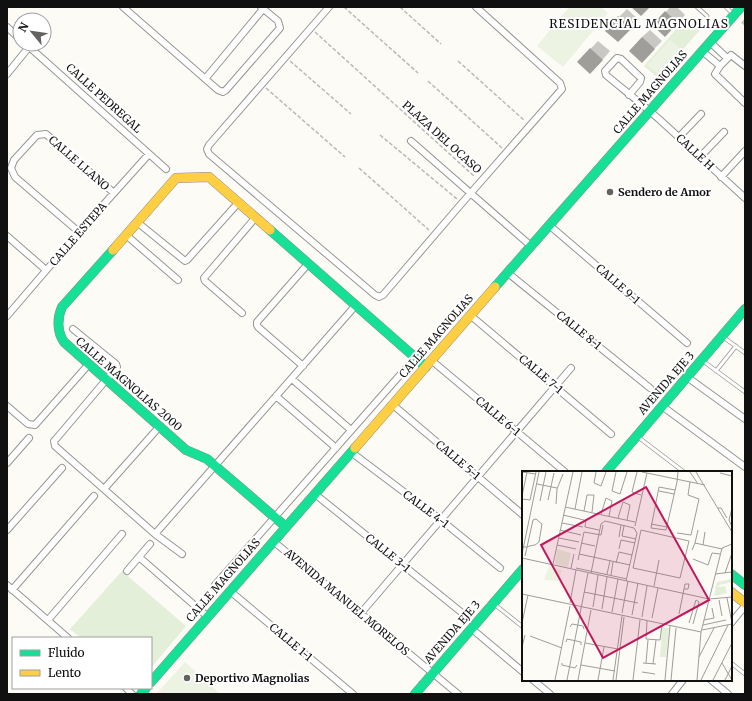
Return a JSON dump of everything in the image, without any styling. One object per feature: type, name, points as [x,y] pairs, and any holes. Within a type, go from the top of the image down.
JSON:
[{"type":"street","points":[[123,7],[205,79],[218,90],[225,91],[278,30],[279,23],[262,8],[205,79]]},
{"type":"street","points":[[329,7],[207,149],[209,154],[377,296],[383,295],[434,234],[561,91],[562,87],[560,83],[476,7]]},
{"type":"street","name":"CALLE MAGNOLIAS","points":[[152,681],[470,315],[742,7]]},
{"type":"street","points":[[710,42],[727,58]]},
{"type":"street","points":[[702,51],[720,66]]},
{"type":"street","points":[[7,74],[24,52]]},
{"type":"street","name":"CALLE PEDREGAL","points":[[35,52],[166,169]]},
{"type":"street","points":[[745,66],[733,56],[730,56],[715,73],[715,75],[745,103]]},
{"type":"street","name":"CALLE H","points":[[629,95],[640,82],[640,76],[618,58],[605,72],[606,75],[629,95],[650,111],[721,177],[743,195]]},
{"type":"street","points":[[679,137],[701,114]]},
{"type":"street","points":[[700,157],[724,132]]},
{"type":"street","name":"CALLE LLANO","points":[[79,232],[15,177],[11,168],[14,160],[37,135],[46,134],[114,193]]},
{"type":"street","points":[[411,141],[531,246]]},
{"type":"street","points":[[721,177],[744,151]]},
{"type":"street","name":"CALLE ESTEPA","points":[[7,316],[79,232],[149,154]]},
{"type":"street","name":"CALLE MAGNOLIAS 2000","points":[[239,202],[209,177],[176,178],[60,311],[61,338],[186,450],[204,457],[286,527]]},
{"type":"street","points":[[137,222],[185,261],[239,202],[415,358],[428,363]]},
{"type":"street","points":[[242,313],[205,281],[204,278],[256,217]]},
{"type":"street","name":"CALLE 9-1","points":[[549,225],[687,343]]},
{"type":"street","points":[[126,235],[178,280]]},
{"type":"street","points":[[7,236],[46,270]]},
{"type":"street","points":[[302,366],[258,327],[257,324],[308,264]]},
{"type":"street","name":"CALLE 8-1","points":[[508,272],[650,388]]},
{"type":"street","points":[[7,304],[12,309]]},
{"type":"street","points":[[154,534],[356,305]]},
{"type":"street","name":"AVENIDA EJE 3","points":[[610,471],[636,436],[745,310]]},
{"type":"street","name":"CALLE 7-1","points":[[470,315],[611,434]]},
{"type":"street","points":[[73,329],[117,365],[116,369],[56,439],[54,444],[56,448],[154,534],[182,554]]},
{"type":"street","points":[[215,585],[415,358]]},
{"type":"street","name":"CALLE 6-1","points":[[428,363],[517,432],[564,471]]},
{"type":"street","points":[[7,406],[28,424],[35,425],[89,364]]},
{"type":"street","points":[[361,613],[571,368]]},
{"type":"street","points":[[687,377],[745,419]]},
{"type":"street","points":[[292,379],[351,430]]},
{"type":"street","points":[[276,396],[336,448]]},
{"type":"street","name":"CALLE 5-1","points":[[393,404],[522,514]]},
{"type":"street","points":[[662,406],[745,467]]},
{"type":"street","points":[[104,489],[160,426]]},
{"type":"street","points":[[7,463],[29,438]]},
{"type":"street","name":"CALLE 4-1","points":[[351,452],[441,520],[500,568]]},
{"type":"street","points":[[7,530],[62,468]]},
{"type":"street","name":"CALLE 3-1","points":[[315,494],[461,612]]},
{"type":"street","points":[[12,590],[94,496]]},
{"type":"street","points":[[48,620],[122,534]]},
{"type":"street","name":"AVENIDA MANUEL MORELOS","points":[[273,541],[458,694]]},
{"type":"street","points":[[127,571],[150,544]]},
{"type":"street","points":[[139,557],[208,617]]},
{"type":"street","name":"AVENIDA EJE 3","points":[[415,694],[522,570]]},
{"type":"street","points":[[732,575],[745,585]]},
{"type":"street","points":[[7,585],[67,637]]},
{"type":"street","name":"CALLE 1-1","points":[[230,591],[353,694]]},
{"type":"street","points":[[732,593],[745,603]]},
{"type":"street","points":[[732,622],[745,606]]},
{"type":"street","points":[[472,629],[522,671]]},
{"type":"street","points":[[534,681],[550,694]]},
{"type":"street","points":[[672,694],[683,681]]},
{"type":"street","points":[[712,681],[728,694]]},
{"type":"lane","points":[[726,7],[735,15]]},
{"type":"lane","points":[[699,8],[707,16]]},
{"type":"lane","points":[[722,336],[745,353]]},
{"type":"lane","points":[[716,371],[736,346]]},
{"type":"lane","points":[[701,360],[745,392]]},
{"type":"lane","points":[[636,436],[683,471]]},
{"type":"lane","points":[[493,603],[522,626]]},
{"type":"lane","points":[[732,664],[745,674]]},
{"type":"path","points":[[344,7],[418,73]]},
{"type":"path","points":[[400,7],[441,44]]},
{"type":"path","name":"PLAZA DEL OCASO","points":[[310,28],[392,104],[480,182]]},
{"type":"path","points":[[286,57],[351,114]]},
{"type":"path","points":[[458,61],[531,126]]},
{"type":"path","points":[[428,81],[507,152]]},
{"type":"path","points":[[262,84],[345,157]]},
{"type":"path","points":[[380,135],[462,203]]},
{"type":"path","points":[[359,168],[434,234]]},
{"type":"green space","points":[[569,7],[601,7],[608,13],[563,67],[537,46]]},
{"type":"green space","points":[[686,18],[700,30],[658,78],[644,66]]},
{"type":"green space","points":[[670,40],[681,50],[659,75],[647,65]]},
{"type":"green space","points":[[122,571],[186,626],[152,667],[152,637],[80,637],[70,629]]},
{"type":"green space","name":"Deportivo Magnolias","points":[[185,662],[220,694],[156,694]]},
{"type":"building","points":[[631,7],[650,7],[641,16]]},
{"type":"building","points":[[665,11],[678,23],[665,37],[652,25]]},
{"type":"building","points":[[618,16],[632,28],[618,42],[605,31]]},
{"type":"building","points":[[642,37],[655,49],[642,63],[629,51]]},
{"type":"building","points":[[590,48],[603,60],[590,74],[577,62]]},
{"type":"traffic: fast","points":[[495,287],[741,7]]},
{"type":"traffic: fast","points":[[270,230],[426,367]]},
{"type":"traffic: fast","points":[[113,250],[62,307],[58,325],[64,342],[186,450],[207,459],[286,527]]},
{"type":"traffic: fast","points":[[607,471],[745,309]]},
{"type":"traffic: fast","points":[[152,681],[355,448]]},
{"type":"traffic: fast","points":[[415,694],[522,570]]},
{"type":"traffic: fast","points":[[732,575],[745,585]]},
{"type":"traffic: fast","points":[[141,694],[145,689]]},
{"type":"traffic: slow","points":[[113,250],[176,178],[209,177],[270,230]]},
{"type":"traffic: slow","points":[[355,448],[495,287]]},
{"type":"traffic: slow","points":[[732,593],[745,603]]},
{"type":"place","name":"Sendero de Amor","points":[[610,192]]},
{"type":"place","name":"Deportivo Magnolias","points":[[187,678]]},
{"type":"district","name":"RESIDENCIAL MAGNOLIAS","points":[[639,23]]}]
